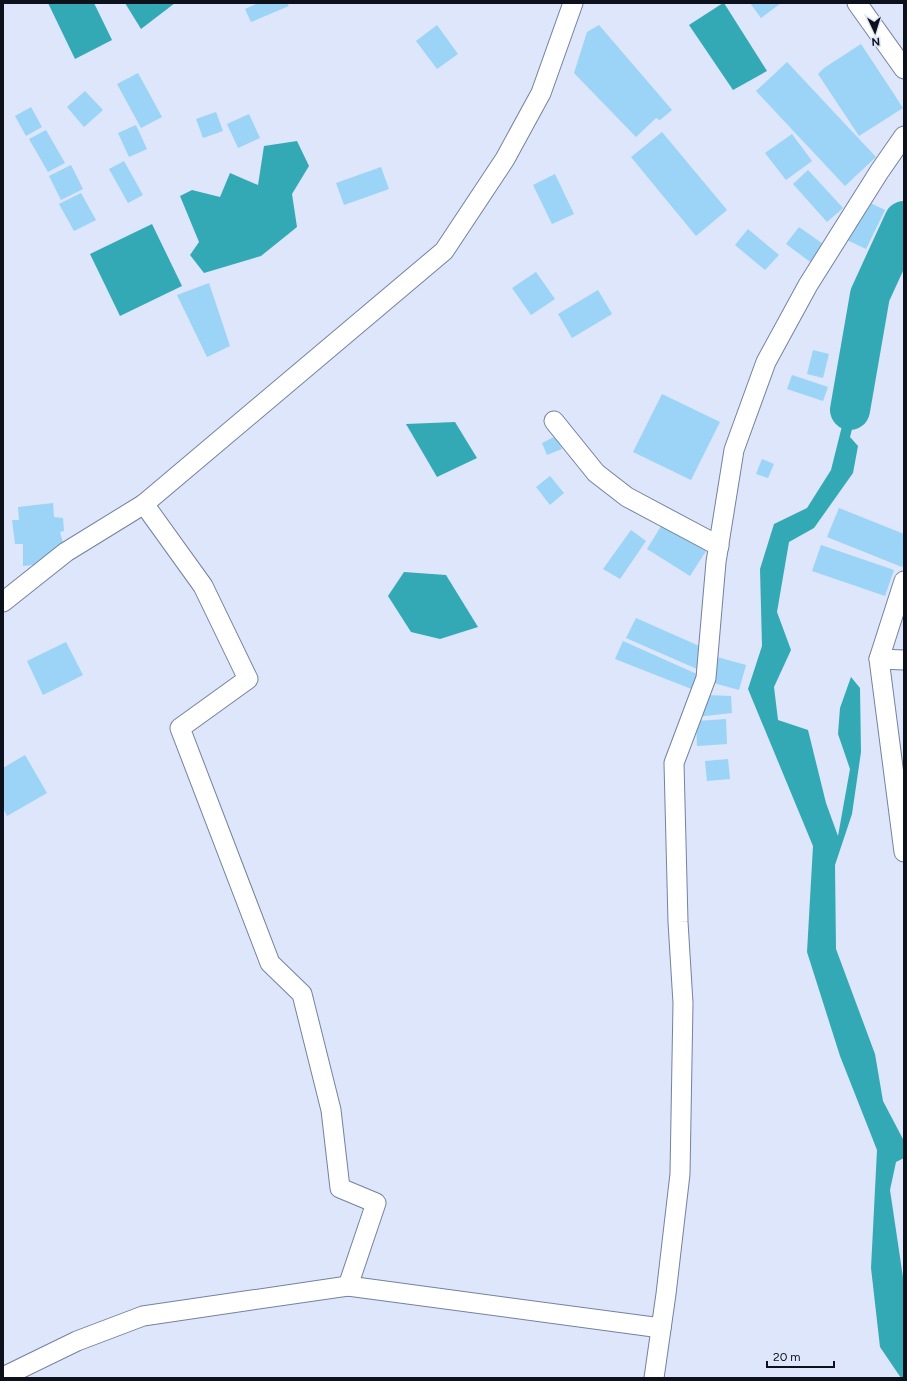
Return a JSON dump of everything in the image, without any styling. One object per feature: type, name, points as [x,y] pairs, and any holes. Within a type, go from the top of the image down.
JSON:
[{"type":"street","points":[[3,602],[66,552],[144,504],[444,251],[505,159],[541,93],[574,3]]},
{"type":"street","points":[[860,4],[904,69]]},
{"type":"street","points":[[654,1378],[680,1174],[683,1003],[678,922],[674,763],[706,678],[716,562],[734,450],[766,362],[808,285],[879,172],[904,136]]},
{"type":"street","points":[[554,421],[596,473],[627,497],[718,546]]},
{"type":"street","points":[[144,504],[203,586],[248,680],[180,728],[270,963],[302,994],[331,1110],[340,1188],[376,1203],[348,1286]]},
{"type":"street","points":[[904,581],[879,659],[904,852]]},
{"type":"street","points":[[879,659],[904,660]]},
{"type":"street","points":[[3,1377],[77,1341],[143,1316],[348,1286],[661,1328]]},
{"type":"water","points":[[48,3],[94,3],[112,40],[75,59]]},
{"type":"water","points":[[125,3],[175,3],[141,29]]},
{"type":"water","points":[[723,3],[767,71],[733,90],[689,25]]},
{"type":"water","points":[[297,141],[309,166],[292,194],[297,227],[261,256],[204,273],[190,255],[199,242],[180,196],[192,190],[220,197],[230,173],[258,185],[264,146]]},
{"type":"water","points":[[904,205],[904,243],[858,344],[863,386],[850,437],[858,446],[853,473],[814,528],[789,542],[777,612],[791,650],[774,687],[778,720],[808,730],[826,803],[838,836],[850,769],[838,734],[840,708],[851,677],[860,688],[861,752],[852,814],[835,865],[836,949],[875,1054],[883,1101],[904,1141],[904,1158],[896,1162],[890,1190],[904,1284],[904,1378],[901,1378],[880,1347],[871,1268],[877,1150],[840,1056],[807,952],[813,846],[748,689],[762,646],[760,569],[774,524],[807,508],[831,470],[845,414],[843,344]]},
{"type":"water","points":[[152,224],[182,286],[120,316],[90,254]]},
{"type":"water","points":[[455,422],[477,458],[437,477],[406,424]]},
{"type":"water","points":[[404,572],[446,575],[478,627],[440,639],[411,632],[388,596]]},
{"type":"building","points":[[258,3],[287,3],[289,6],[251,22],[245,9]]},
{"type":"building","points":[[750,3],[781,3],[761,18]]},
{"type":"building","points":[[437,25],[458,54],[437,69],[416,41]]},
{"type":"building","points":[[599,25],[672,110],[660,120],[656,118],[636,137],[574,73],[587,32]]},
{"type":"building","points":[[861,44],[903,108],[859,136],[818,74],[824,68]]},
{"type":"building","points":[[787,62],[876,157],[845,186],[756,91]]},
{"type":"building","points":[[138,73],[162,117],[141,128],[117,84]]},
{"type":"building","points":[[85,91],[103,110],[84,127],[67,107]]},
{"type":"building","points":[[31,107],[42,127],[26,136],[15,116]]},
{"type":"building","points":[[216,112],[223,131],[203,138],[196,119]]},
{"type":"building","points":[[249,114],[260,138],[238,148],[227,124]]},
{"type":"building","points":[[136,125],[147,149],[129,157],[118,133]]},
{"type":"building","points":[[46,130],[65,163],[48,172],[29,139]]},
{"type":"building","points":[[662,132],[727,210],[696,236],[631,157]]},
{"type":"building","points":[[792,134],[812,161],[786,180],[765,153]]},
{"type":"building","points":[[124,161],[143,195],[128,203],[109,169]]},
{"type":"building","points":[[71,165],[83,189],[61,200],[49,176]]},
{"type":"building","points":[[381,167],[389,189],[344,205],[336,183]]},
{"type":"building","points":[[808,170],[843,208],[827,222],[793,184]]},
{"type":"building","points":[[555,174],[574,214],[552,224],[533,185]]},
{"type":"building","points":[[81,193],[96,220],[74,231],[59,204]]},
{"type":"building","points":[[864,200],[885,210],[866,249],[845,239]]},
{"type":"building","points":[[799,227],[826,246],[813,264],[786,244]]},
{"type":"building","points":[[748,229],[779,255],[765,270],[735,245]]},
{"type":"building","points":[[536,272],[555,299],[531,315],[512,288]]},
{"type":"building","points":[[209,283],[230,346],[207,357],[177,295]]},
{"type":"building","points":[[598,290],[612,314],[572,338],[558,314]]},
{"type":"building","points":[[813,350],[829,354],[823,378],[807,374]]},
{"type":"building","points":[[792,375],[828,387],[823,401],[787,389]]},
{"type":"building","points":[[662,394],[720,422],[691,480],[633,452]]},
{"type":"building","points":[[556,436],[562,449],[547,455],[542,443]]},
{"type":"building","points":[[762,459],[774,464],[768,478],[756,474]]},
{"type":"building","points":[[550,476],[564,493],[550,505],[536,487]]},
{"type":"building","points":[[53,503],[54,517],[63,518],[64,531],[60,532],[64,546],[42,564],[23,566],[23,544],[15,544],[12,520],[19,520],[18,507]]},
{"type":"building","points":[[839,508],[904,534],[904,562],[902,567],[827,537]]},
{"type":"building","points":[[663,523],[706,551],[690,576],[647,549]]},
{"type":"building","points":[[631,530],[646,541],[620,579],[603,569]]},
{"type":"building","points":[[821,545],[894,570],[885,596],[812,571]]},
{"type":"building","points":[[636,618],[706,649],[697,669],[626,638]]},
{"type":"building","points":[[623,641],[699,675],[694,690],[615,659]]},
{"type":"building","points":[[66,642],[83,675],[43,695],[27,661]]},
{"type":"building","points":[[717,657],[746,665],[739,690],[710,682]]},
{"type":"building","points":[[706,695],[731,696],[732,713],[696,717]]},
{"type":"building","points":[[726,719],[727,744],[697,746],[696,721]]},
{"type":"building","points":[[25,755],[47,793],[7,816],[3,808],[3,768]]},
{"type":"building","points":[[728,759],[730,779],[707,781],[705,761]]},
{"type":"waterway","points":[[850,410],[870,295],[904,221]]}]
